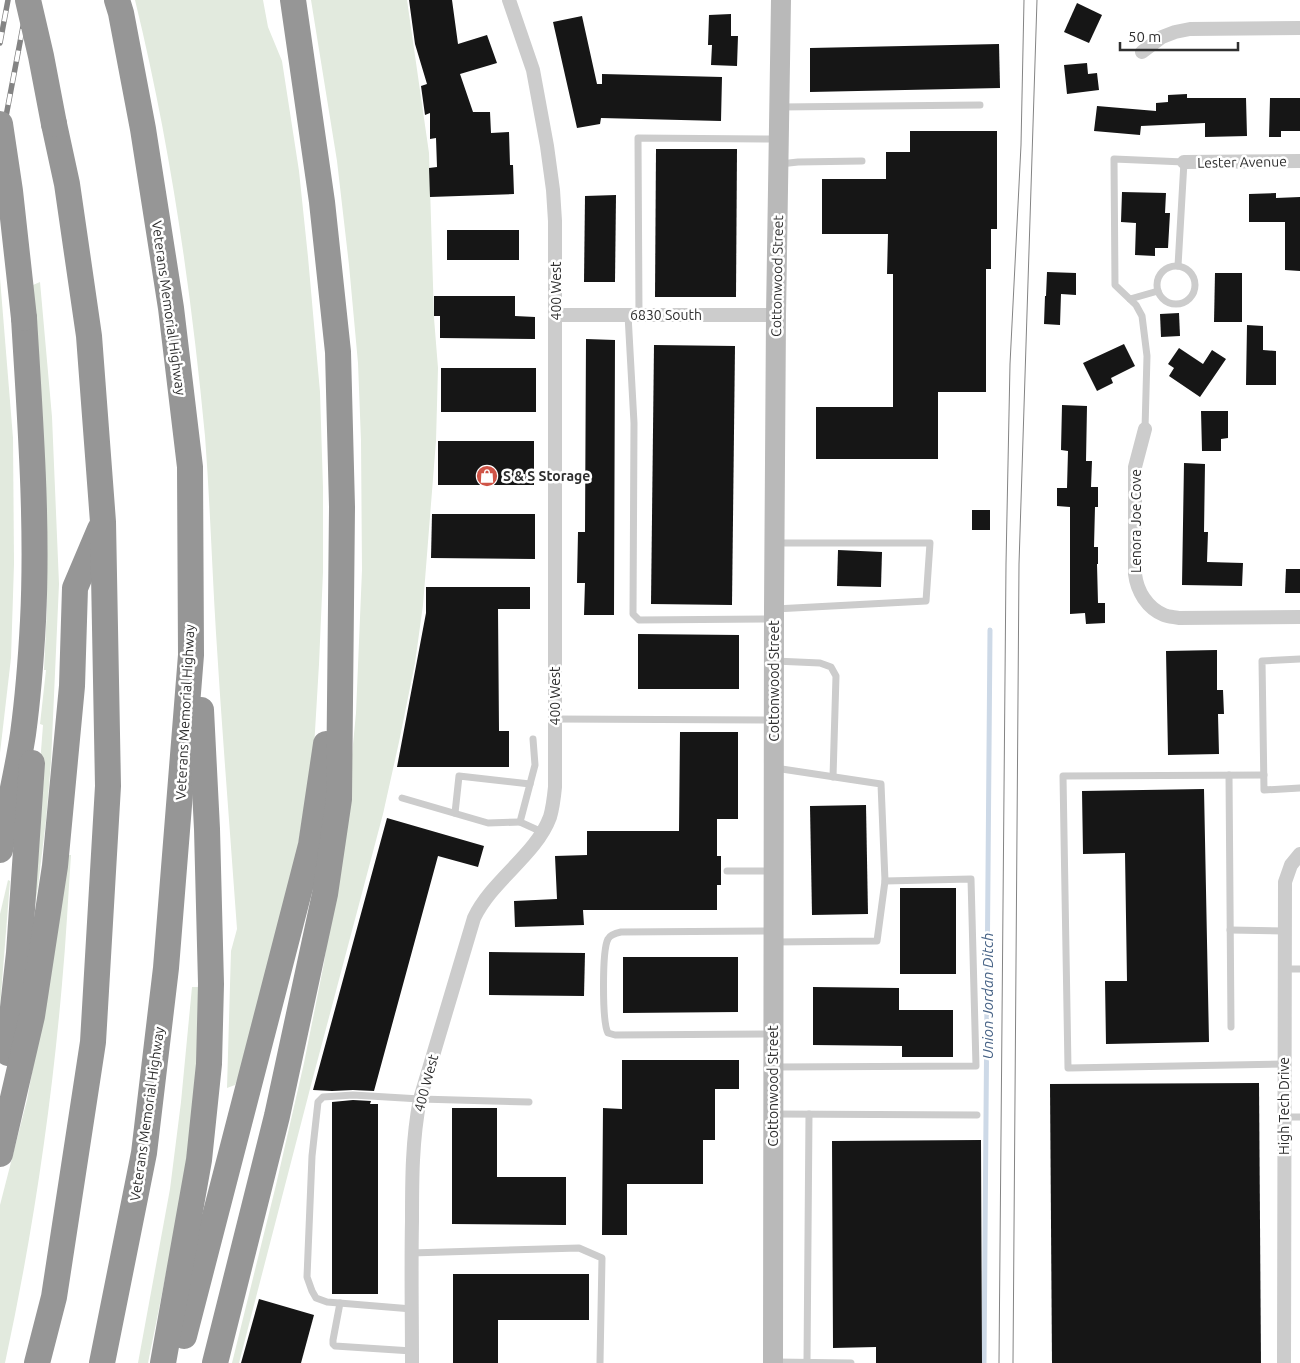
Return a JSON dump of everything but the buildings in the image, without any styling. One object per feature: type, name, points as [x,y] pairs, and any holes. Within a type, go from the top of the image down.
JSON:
[{"type":"highway","points":[[28,0],[67,184],[89,336],[103,522],[108,786],[93,1042],[54,1297],[38,1363]]},
{"type":"highway","points":[[215,1363],[277,1116],[325,894],[339,799],[342,507],[338,352],[322,202],[293,0]]},
{"type":"highway","name":"Veterans Memorial Highway","points":[[102,1363],[144,1153],[166,968],[191,655],[190,467],[171,308],[144,129],[119,6]]},
{"type":"highway","points":[[0,124],[24,318],[34,508],[33,620],[36,683],[34,745],[15,996],[0,1101]]},
{"type":"highway","points":[[163,1363],[199,1160],[209,1047],[210,984],[207,829],[190,467]]},
{"type":"highway","points":[[0,1154],[32,1016],[55,866],[72,686],[75,588],[103,522]]},
{"type":"highway","points":[[0,850],[23,734],[33,620]]},
{"type":"highway","points":[[177,1363],[310,846],[342,639]]},
{"type":"street","name":"400 West","points":[[412,1357],[413,1145],[420,1099],[474,918],[487,897],[542,832],[550,817],[554,802],[556,315],[554,190],[532,70],[510,0]]},
{"type":"street","name":"Cottonwood Street","points":[[773,1362],[774,614],[781,0]]},
{"type":"street","points":[[1142,52],[1162,37],[1190,29],[1300,28]]},
{"type":"street","name":"Lester Avenue","points":[[1184,162],[1300,161]]},
{"type":"street","name":"6830 South","points":[[556,315],[776,316]]},
{"type":"street","name":"Lenora Joe Cove","points":[[1145,429],[1135,467],[1134,574],[1142,596],[1154,609],[1164,615],[1179,618],[1300,617]]},
{"type":"street","name":"High Tech Drive","points":[[1284,1363],[1285,882],[1291,865],[1300,854]]},
{"type":"lane","points":[[780,107],[980,105]]},
{"type":"lane","points":[[775,543],[930,543],[926,601],[774,614],[639,620],[633,614],[633,315],[638,138],[780,139]]},
{"type":"lane","points":[[1145,429],[1147,356],[1144,324],[1136,305],[1115,285],[1114,159],[1184,162],[1178,266]]},
{"type":"lane","points":[[779,164],[862,161]]},
{"type":"lane","points":[[1170,266],[1185,268],[1191,272],[1195,279],[1196,287],[1194,294],[1182,304],[1168,302],[1162,298],[1158,291],[1159,276],[1170,266]]},
{"type":"lane","points":[[1130,299],[1158,291]]},
{"type":"lane","points":[[1300,659],[1262,661],[1264,790],[1300,788]]},
{"type":"lane","points":[[774,661],[820,663],[831,667],[836,676],[833,777]]},
{"type":"lane","points":[[555,719],[774,720]]},
{"type":"lane","points":[[520,822],[534,765],[533,739]]},
{"type":"lane","points":[[773,1034],[614,1035],[608,1032],[605,1023],[604,978],[608,938],[614,934],[626,931],[714,931],[774,937],[877,940],[885,881],[881,784],[774,768]]},
{"type":"lane","points":[[1229,775],[1231,1027]]},
{"type":"lane","points":[[1264,775],[1063,776],[1068,1068],[1284,1064]]},
{"type":"lane","points":[[455,813],[460,776],[530,784]]},
{"type":"lane","points":[[402,798],[488,823],[520,822],[542,832]]},
{"type":"lane","points":[[727,871],[774,871]]},
{"type":"lane","points":[[773,1067],[976,1066],[971,879],[885,881]]},
{"type":"lane","points":[[1230,930],[1284,931]]},
{"type":"lane","points":[[1284,969],[1300,969]]},
{"type":"lane","points":[[412,1309],[327,1302],[316,1298],[312,1291],[306,1277],[312,1156],[318,1102],[323,1097],[353,1095],[529,1102]]},
{"type":"lane","points":[[773,1114],[977,1114]]},
{"type":"lane","points":[[807,1362],[809,1114]]},
{"type":"lane","points":[[1284,1117],[1300,1117]]},
{"type":"lane","points":[[411,1253],[579,1248],[602,1258],[600,1363]]},
{"type":"lane","points":[[340,1303],[333,1340],[335,1346],[412,1357]]},
{"type":"lane","points":[[773,1362],[851,1363]]},
{"type":"shaded area","points":[[135,0],[263,0],[268,27],[282,61],[299,171],[320,392],[323,572],[314,748],[295,864],[249,1051],[235,1085],[227,1088],[231,951],[237,929],[218,670],[205,436],[178,216],[159,108]]},
{"type":"shaded area","points":[[311,0],[407,0],[429,153],[434,318],[438,368],[436,441],[423,605],[415,663],[399,742],[383,814],[239,1363],[232,1363],[276,1185],[304,1063],[324,963],[349,786],[356,713],[362,570],[358,363],[337,161]]},
{"type":"shaded area","points":[[0,278],[13,438],[14,564],[11,658],[0,753]]},
{"type":"shaded area","points":[[40,282],[52,417],[59,584],[51,762],[46,820],[24,973],[43,725],[40,724],[46,670],[44,670],[47,607],[46,546],[33,285]]},
{"type":"shaded area","points":[[68,855],[71,855],[63,968],[40,1174],[15,1316],[5,1363],[0,1363],[0,1205],[27,1100],[48,985]]},
{"type":"shaded area","points":[[8,880],[10,881],[0,1007],[0,914]]},
{"type":"shaded area","points":[[192,987],[202,987],[196,1109],[173,1239],[148,1363],[138,1363],[170,1189],[181,1102]]},
{"type":"waterway","name":"Union Jordan Ditch","points":[[984,1363],[990,630]]},
{"type":"tram line","points":[[999,1363],[1006,564],[1010,364],[1021,145],[1024,0]]},
{"type":"tram line","points":[[1013,1363],[1019,564],[1037,0]]},
{"type":"railway","points":[[0,43],[8,0]]},
{"type":"railway","points":[[0,148],[28,0]]},
{"type":"place","name":"S & S Storage","points":[[487,476]]}]
